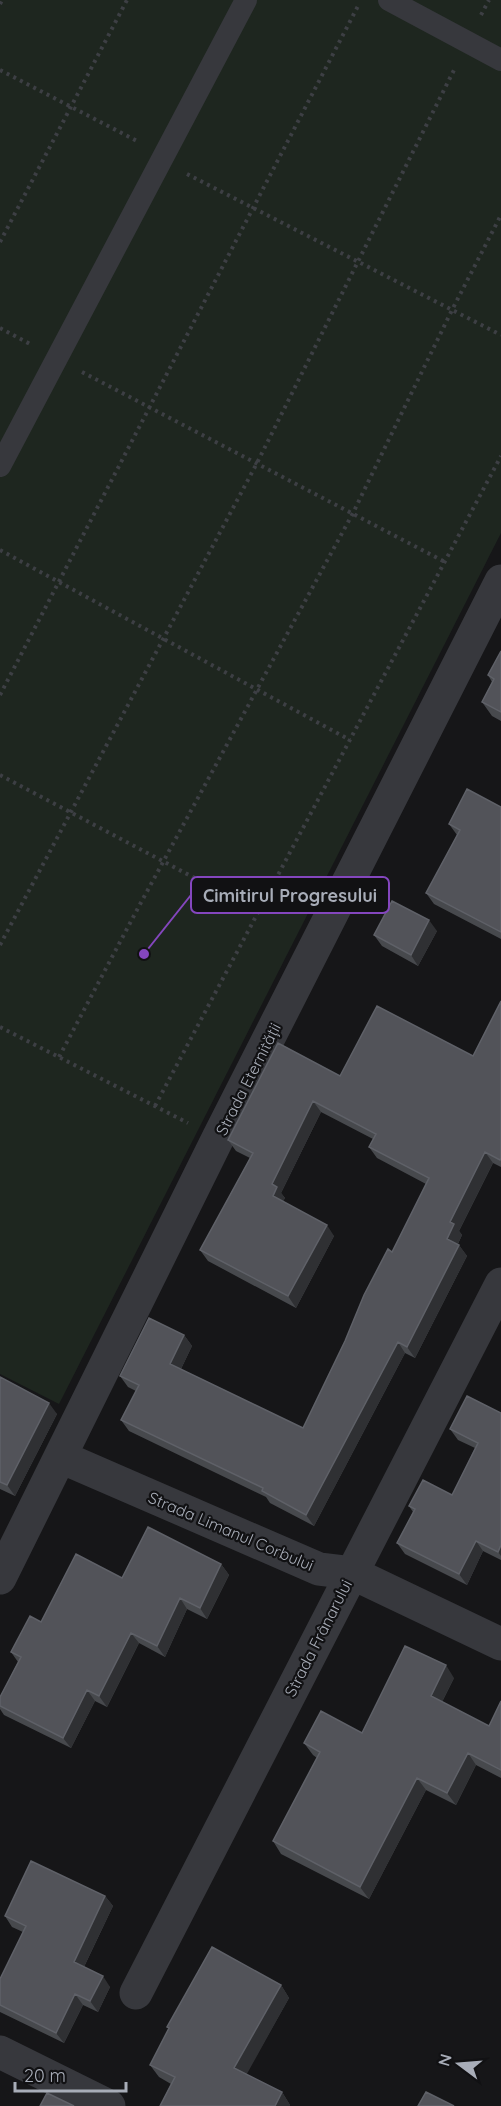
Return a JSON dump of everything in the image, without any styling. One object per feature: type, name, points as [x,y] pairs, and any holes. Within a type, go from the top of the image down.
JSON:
[{"type":"street","name":"Strada Eternității","points":[[0,1578],[11,1528],[61,1457],[218,1138],[501,581]]},
{"type":"street","name":"Strada Frânarului","points":[[136,1993],[501,1284]]},
{"type":"street","name":"Strada Limanul Corbului","points":[[61,1457],[319,1569],[352,1573],[501,1644]]},
{"type":"street","points":[[0,2052],[109,2106]]},
{"type":"lane","points":[[0,466],[246,0]]},
{"type":"lane","points":[[389,0],[501,60]]},
{"type":"path","points":[[0,242],[127,0]]},
{"type":"path","points":[[0,695],[361,0]]},
{"type":"path","points":[[0,945],[257,463],[489,0]]},
{"type":"path","points":[[0,70],[161,153],[160,160],[501,335]]},
{"type":"path","points":[[60,1057],[163,861],[353,513],[501,215]]},
{"type":"path","points":[[0,328],[446,562]]},
{"type":"path","points":[[155,1106],[501,456]]},
{"type":"path","points":[[0,550],[350,740]]},
{"type":"path","points":[[0,775],[257,911]]},
{"type":"path","points":[[0,1027],[218,1138]]},
{"type":"shaded area","points":[[0,0],[501,0],[501,533],[59,1404],[0,1374]]},
{"type":"building","points":[[501,651],[501,712],[482,702],[494,679],[488,675]]},
{"type":"building","points":[[467,789],[501,807],[501,932],[426,893],[460,830],[449,824]]},
{"type":"building","points":[[392,901],[429,920],[411,955],[374,935]]},
{"type":"building","points":[[501,1001],[501,1158],[500,1160],[485,1152],[450,1222],[454,1224],[447,1239],[459,1245],[407,1347],[398,1342],[306,1515],[262,1491],[263,1488],[121,1420],[139,1385],[120,1376],[149,1318],[184,1335],[170,1364],[303,1428],[345,1341],[364,1295],[388,1249],[392,1252],[429,1178],[369,1147],[376,1134],[313,1101],[272,1184],[277,1187],[273,1196],[327,1225],[288,1296],[200,1250],[253,1153],[228,1140],[278,1043],[340,1076],[377,1006],[473,1056]]},
{"type":"building","points":[[0,1377],[49,1403],[7,1485],[0,1482]]},
{"type":"building","points":[[467,1396],[501,1413],[501,1545],[498,1552],[476,1541],[459,1574],[397,1543],[415,1509],[409,1506],[423,1480],[452,1495],[478,1443],[450,1429]]},
{"type":"building","points":[[148,1527],[221,1564],[200,1608],[180,1598],[157,1646],[131,1633],[99,1696],[87,1690],[63,1738],[0,1706],[0,1697],[21,1657],[11,1652],[30,1616],[41,1622],[76,1554],[122,1578]]},
{"type":"building","points":[[405,1646],[446,1665],[431,1696],[489,1726],[501,1701],[501,1770],[468,1753],[447,1793],[417,1778],[360,1887],[273,1841],[320,1752],[304,1743],[321,1711],[362,1733]]},
{"type":"building","points":[[31,1861],[105,1896],[74,1962],[103,1976],[90,2001],[75,1994],[56,2033],[0,2005],[0,1979],[26,1926],[5,1916]]},
{"type":"building","points":[[212,1947],[281,1985],[234,2068],[282,2092],[275,2106],[160,2106],[175,2077],[150,2065],[169,2028],[167,2027]]},
{"type":"building","points":[[426,2092],[454,2106],[418,2106]]},
{"type":"building","points":[[47,2093],[74,2106],[40,2106]]},
{"type":"place","name":"Cimitirul Progresului","points":[[144,954]]}]
